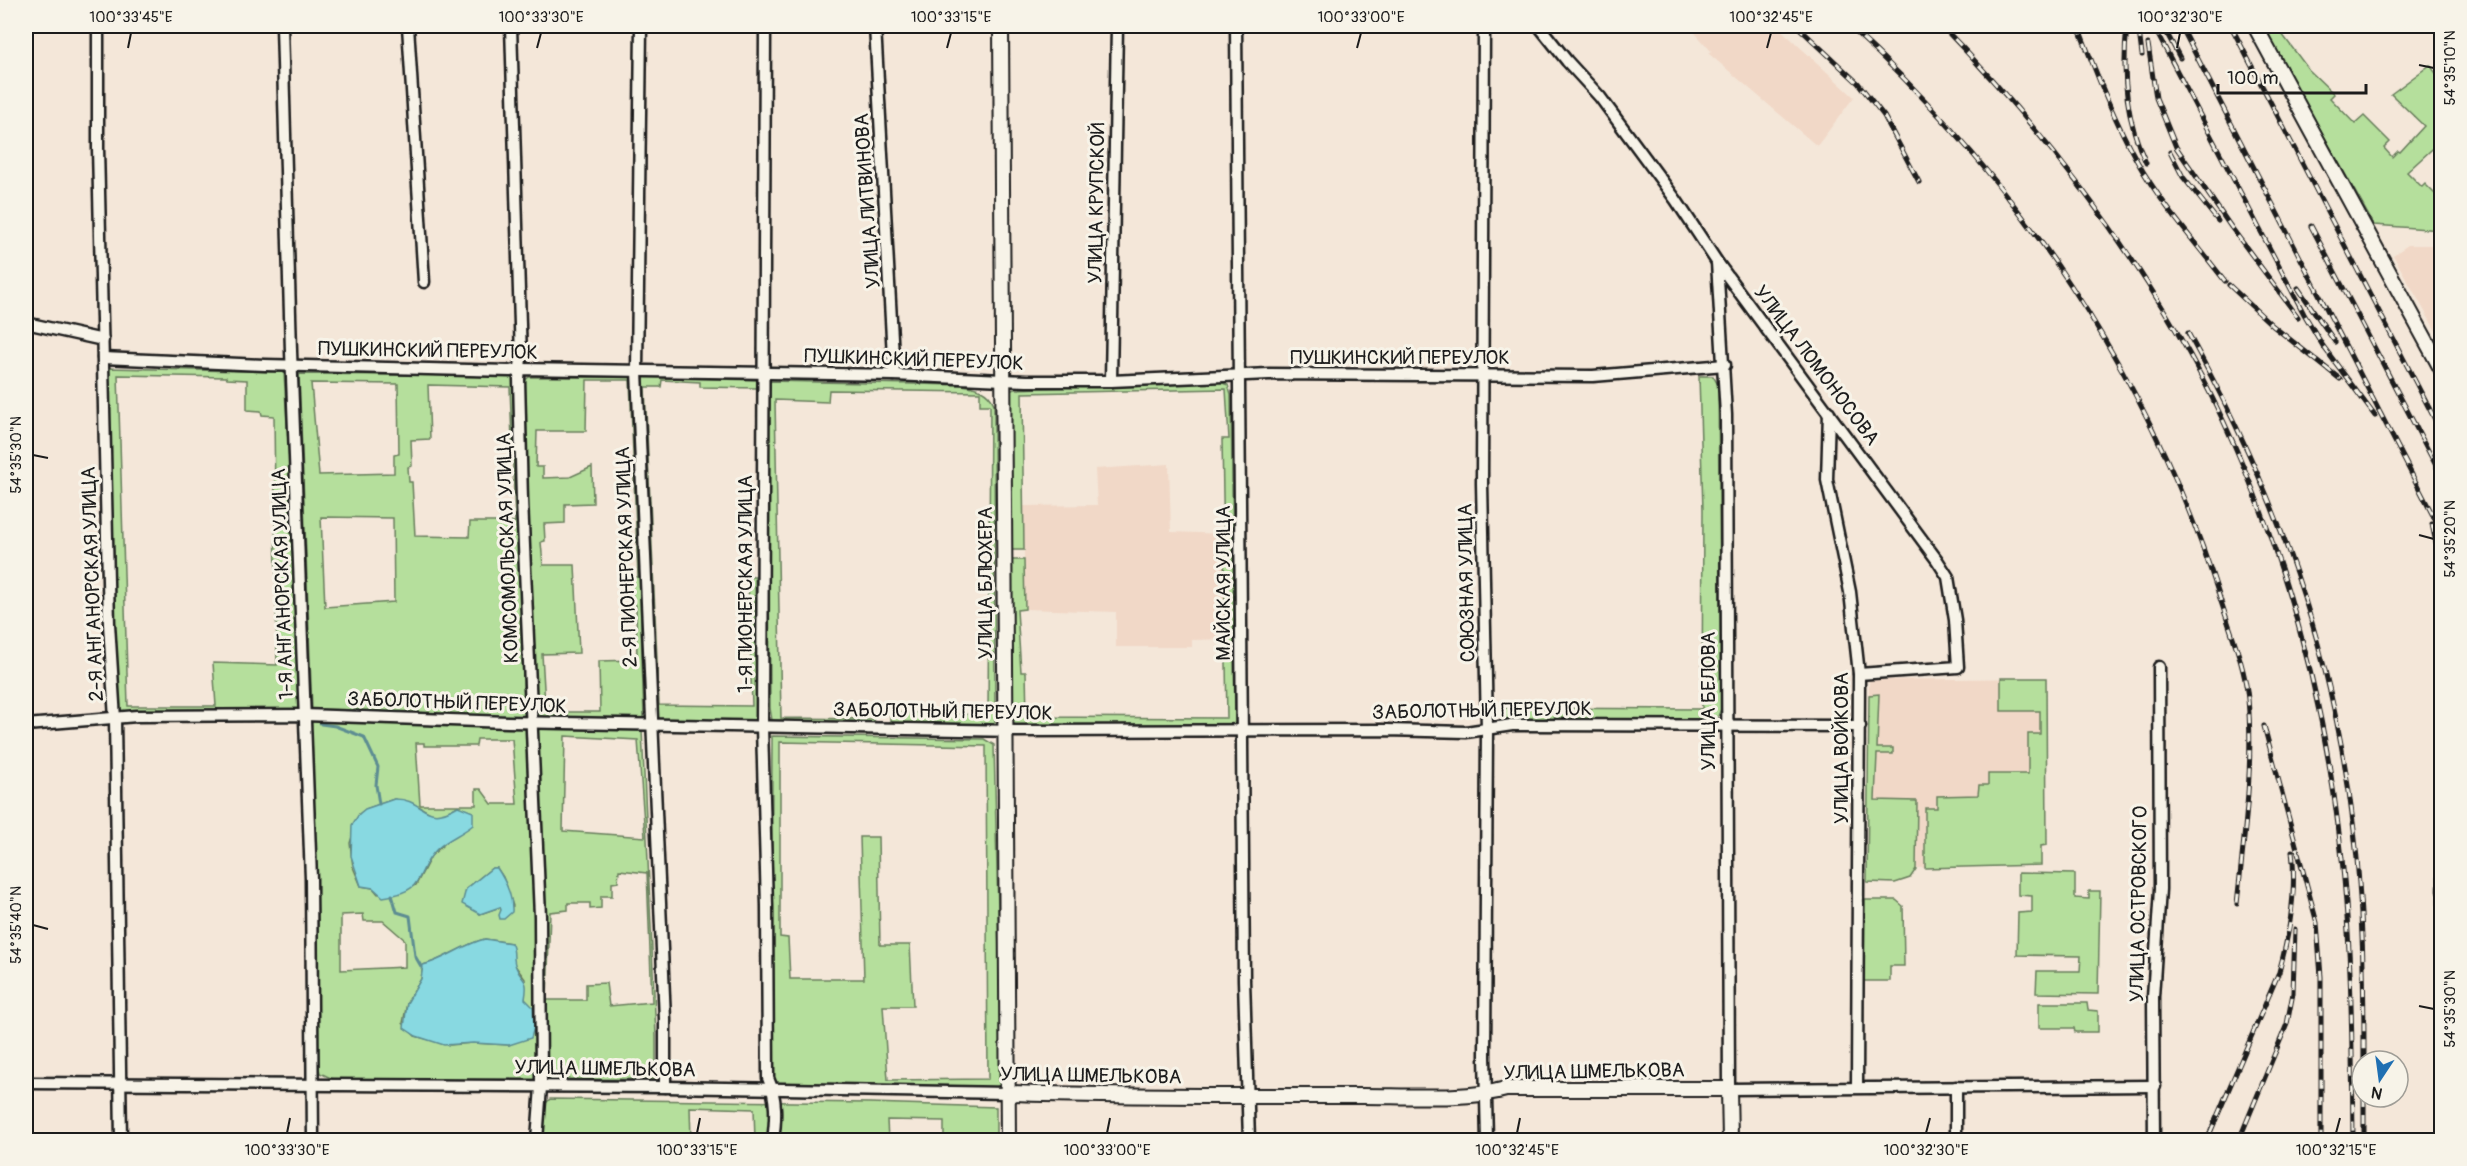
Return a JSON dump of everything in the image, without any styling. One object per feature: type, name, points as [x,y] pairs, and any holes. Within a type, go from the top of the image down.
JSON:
[{"type":"street","name":"2-Я АНГАНОРСКАЯ УЛИЦА","points":[[98,26],[109,624],[115,719],[121,1140]]},
{"type":"street","name":"1-Я АНГАНОРСКАЯ УЛИЦА","points":[[282,26],[311,879],[313,1140]]},
{"type":"street","points":[[408,26],[424,282]]},
{"type":"street","name":"КОМСОМОЛЬСКАЯ УЛИЦА","points":[[511,26],[521,369],[519,379],[522,500],[540,916],[541,1086],[537,1140]]},
{"type":"street","name":"2-Я ПИОНЕРСКАЯ УЛИЦА","points":[[641,26],[637,371],[665,1087]]},
{"type":"street","name":"1-Я ПИОНЕРСКАЯ УЛИЦА","points":[[765,26],[762,727],[767,906],[768,1078],[774,1091],[773,1140]]},
{"type":"street","name":"УЛИЦА ЛИТВИНОВА","points":[[875,26],[894,375]]},
{"type":"street","name":"УЛИЦА БЛЮХЕРА","points":[[1001,26],[1008,1140]]},
{"type":"street","name":"УЛИЦА КРУПСКОЙ","points":[[1111,381],[1117,26]]},
{"type":"street","name":"МАЙСКАЯ УЛИЦА","points":[[1236,26],[1248,1140]]},
{"type":"street","name":"СОЮЗНАЯ УЛИЦА","points":[[1484,26],[1482,483],[1487,729],[1487,1140]]},
{"type":"street","name":"УЛИЦА ЛОМОНОСОВА","points":[[1539,26],[1566,61],[1600,97],[1676,200],[1717,262],[1897,502],[1948,578],[1955,620],[1958,668],[1859,674]]},
{"type":"street","points":[[2255,26],[2442,370]]},
{"type":"street","name":"УЛИЦА БЕЛОВА","points":[[1717,262],[1725,365],[1730,1140]]},
{"type":"street","points":[[26,323],[103,340]]},
{"type":"street","name":"ПУШКИНСКИЙ ПЕРЕУЛОК","points":[[103,358],[292,366],[510,371],[521,369],[894,375],[1003,380],[1111,381],[1269,374],[1593,376],[1725,365]]},
{"type":"street","name":"УЛИЦА ВОЙКОВА","points":[[1829,412],[1827,480],[1852,604],[1859,674],[1857,1087]]},
{"type":"street","name":"УЛИЦА ОСТРОВСКОГО","points":[[2154,1140],[2153,997],[2160,889],[2159,667]]},
{"type":"street","name":"ЗАБОЛОТНЫЙ ПЕРЕУЛОК","points":[[26,725],[137,716],[304,715],[651,725],[1005,731],[1242,729],[1466,732],[1512,725],[1860,726]]},
{"type":"street","name":"УЛИЦА ШМЕЛЬКОВА","points":[[26,1083],[665,1087],[1090,1096],[1486,1095],[1506,1089],[2155,1086]]},
{"type":"street","points":[[1956,1087],[1956,1140]]},
{"type":"shaded area","points":[[1689,26],[1777,26],[1854,97],[1817,146],[1708,53],[1711,51]]},
{"type":"shaded area","points":[[2408,245],[2441,245],[2441,340],[2393,255]]},
{"type":"shaded area","points":[[1169,464],[1171,532],[1225,534],[1227,639],[1192,640],[1192,647],[1116,647],[1116,612],[1025,609],[1023,506],[1097,505],[1095,469]]},
{"type":"shaded area","points":[[2046,678],[2047,845],[2041,846],[2041,865],[1917,868],[1905,881],[1867,882],[1869,680]]},
{"type":"green space","points":[[2262,26],[2276,26],[2309,70],[2334,94],[2330,98],[2355,124],[2364,116],[2390,142],[2384,148],[2392,157],[2398,151],[2400,152],[2424,126],[2391,94],[2430,65],[2441,80],[2441,141],[2407,172],[2422,187],[2425,184],[2441,200],[2441,230],[2374,225]]},
{"type":"green space","points":[[107,368],[284,372],[294,548],[299,711],[117,715]],"holes":[[[118,375],[226,377],[227,379],[247,380],[247,410],[261,411],[262,415],[274,416],[277,665],[213,663],[216,706],[128,706]]]},
{"type":"green space","points":[[299,374],[515,376],[524,717],[312,710]],"holes":[[[311,383],[398,384],[399,454],[394,455],[394,473],[319,475]],[[428,385],[510,387],[515,522],[470,522],[469,537],[415,536],[412,482],[409,482],[408,467],[412,466],[411,440],[430,439]],[[321,517],[393,518],[394,602],[325,607]]]},
{"type":"green space","points":[[1699,376],[1713,376],[1718,385],[1721,709],[1716,721],[1504,719],[1503,708],[1702,709],[1703,510]]},
{"type":"green space","points":[[529,377],[633,377],[644,719],[535,718],[526,527],[523,382]],"holes":[[[587,380],[630,380],[638,577],[631,577],[633,604],[636,605],[637,660],[599,661],[600,712],[558,712],[557,706],[545,705],[542,654],[579,653],[575,565],[543,565],[541,542],[545,541],[544,524],[565,523],[565,504],[593,503],[592,467],[570,477],[543,478],[543,467],[536,467],[537,431],[586,431]]]},
{"type":"green space","points":[[643,377],[757,380],[757,388],[700,387],[700,382],[662,380],[661,387],[645,387],[659,705],[752,706],[748,577],[755,577],[756,721],[653,720]]},
{"type":"green space","points":[[768,381],[962,385],[981,390],[991,399],[994,404],[995,726],[890,725],[890,712],[988,715],[990,405],[980,405],[980,392],[829,390],[828,402],[775,400],[781,718],[874,719],[874,724],[772,720],[770,708]]},
{"type":"green space","points":[[1220,382],[1228,385],[1231,395],[1235,726],[1011,726],[1010,560],[1024,560],[1025,609],[1017,610],[1021,672],[1026,672],[1027,717],[1227,718],[1222,439],[1229,439],[1226,389],[1022,393],[1024,550],[1010,550],[1010,391],[1014,389]]},
{"type":"green space","points":[[2001,678],[2046,678],[2047,845],[2041,846],[2041,865],[1925,868],[1925,808],[1937,808],[1937,796],[1978,795],[1979,785],[1988,785],[1988,774],[2028,774],[2028,734],[2040,734],[2040,711],[2001,711]]},
{"type":"green space","points":[[1879,694],[1877,748],[1893,748],[1893,754],[1877,754],[1875,800],[1917,801],[1916,869],[1910,878],[1895,883],[1867,882],[1869,695]]},
{"type":"green space","points":[[311,721],[642,730],[656,1079],[335,1080],[320,1073],[318,1064],[318,926]],"holes":[[[565,736],[638,740],[645,837],[563,831]],[[477,739],[512,739],[517,804],[492,804],[481,789],[476,789],[476,805],[420,805],[416,743],[424,743],[424,746],[476,746]],[[394,799],[420,807],[433,815],[443,814],[458,806],[444,844],[431,856],[416,885],[378,894],[373,888],[361,886],[353,867],[350,843],[359,814],[366,809]],[[492,868],[497,868],[503,877],[513,906],[501,910],[500,907],[480,914],[466,889]],[[619,870],[647,873],[652,1002],[609,1006],[606,983],[586,984],[586,1000],[547,1000],[550,912],[568,910],[568,903],[590,903],[590,909],[601,908],[601,896],[612,896],[612,883],[618,882]],[[363,914],[364,921],[383,921],[405,940],[405,967],[341,970],[341,915]],[[485,939],[511,943],[514,964],[525,979],[525,1000],[534,1016],[534,1032],[509,1045],[473,1043],[450,1045],[415,1036],[403,1023],[407,1003],[421,979],[423,965],[439,960],[469,944]]]},
{"type":"green space","points":[[772,736],[984,739],[994,745],[1002,1080],[1000,1085],[996,1087],[781,1087],[775,1083],[771,1073]],"holes":[[[780,742],[986,746],[988,1079],[888,1080],[883,1006],[913,1006],[910,945],[880,945],[878,837],[860,837],[864,979],[790,979],[788,938],[780,937]]]},
{"type":"green space","points":[[2018,873],[2075,874],[2075,898],[2089,899],[2089,891],[2100,891],[2098,994],[2036,993],[2037,971],[2080,971],[2081,956],[2017,955],[2018,913],[2032,912],[2032,896],[2018,895]]},
{"type":"green space","points":[[1865,900],[1896,900],[1903,906],[1904,966],[1890,966],[1890,981],[1864,981]]},
{"type":"green space","points":[[2039,1003],[2087,1003],[2088,1010],[2098,1011],[2098,1032],[2075,1032],[2074,1028],[2039,1028]]},
{"type":"green space","points":[[550,1099],[996,1107],[996,1140],[944,1140],[944,1121],[887,1120],[888,1140],[755,1140],[754,1109],[690,1107],[691,1140],[543,1140],[542,1107]]},
{"type":"water","points":[[394,799],[404,800],[430,813],[437,814],[458,806],[473,812],[473,825],[437,849],[414,886],[398,894],[383,897],[373,888],[361,886],[351,856],[352,825],[365,809]]},
{"type":"water","points":[[492,868],[497,868],[500,873],[511,900],[512,912],[504,919],[500,919],[500,907],[480,914],[462,904],[466,889]]},
{"type":"water","points":[[485,939],[511,943],[515,964],[525,983],[525,999],[533,1007],[534,1027],[531,1038],[509,1045],[473,1043],[444,1045],[416,1036],[404,1028],[407,1003],[421,979],[423,965]]},
{"type":"waterway","points":[[318,719],[321,724],[335,726],[364,737],[378,767],[376,785],[379,804]]},
{"type":"waterway","points":[[392,895],[397,912],[410,916],[415,956],[422,968]]},
{"type":"railway","points":[[1797,26],[1858,83],[1884,116],[1919,182]]},
{"type":"railway","points":[[1849,26],[1910,85],[1968,148],[2021,215],[2071,285],[2115,358],[2155,434],[2189,512],[2218,592],[2236,645],[2246,686],[2250,725],[2249,776],[2237,904]]},
{"type":"railway","points":[[1942,26],[2039,134],[2126,250],[2177,332],[2208,390],[2261,511],[2302,639],[2330,769],[2347,910],[2353,1140]]},
{"type":"railway","points":[[2078,26],[2113,112],[2146,177],[2167,208],[2225,281]]},
{"type":"railway","points":[[2127,26],[2125,61],[2127,96],[2134,130],[2146,163]]},
{"type":"railway","points":[[2163,26],[2180,58]]},
{"type":"railway","points":[[2181,26],[2442,533]]},
{"type":"railway","points":[[2231,26],[2442,433]]},
{"type":"railway","points":[[2155,29],[2304,314],[2323,346],[2375,416]]},
{"type":"railway","points":[[2139,31],[2142,55]]},
{"type":"railway","points":[[2148,44],[2156,98],[2176,147],[2231,227],[2298,317]]},
{"type":"railway","points":[[2170,152],[2183,177],[2218,221]]},
{"type":"railway","points":[[2311,226],[2442,477]]},
{"type":"railway","points":[[2229,285],[2273,326],[2340,379]]},
{"type":"railway","points":[[2298,288],[2335,342]]},
{"type":"railway","points":[[2188,333],[2220,393],[2274,512],[2296,573],[2332,698],[2344,763],[2357,859],[2362,945],[2364,1049]]},
{"type":"railway","points":[[2432,524],[2442,571]]},
{"type":"railway","points":[[2440,1140],[2439,781],[2442,714]]},
{"type":"railway","points":[[2264,726],[2317,923],[2321,977],[2321,1140]]},
{"type":"railway","points":[[2210,1133],[2279,972],[2292,912],[2294,882],[2292,851]]},
{"type":"railway","points":[[2239,1140],[2287,1024],[2293,993],[2295,929]]},
{"type":"railway","points":[[2364,1109],[2364,1140]]}]
